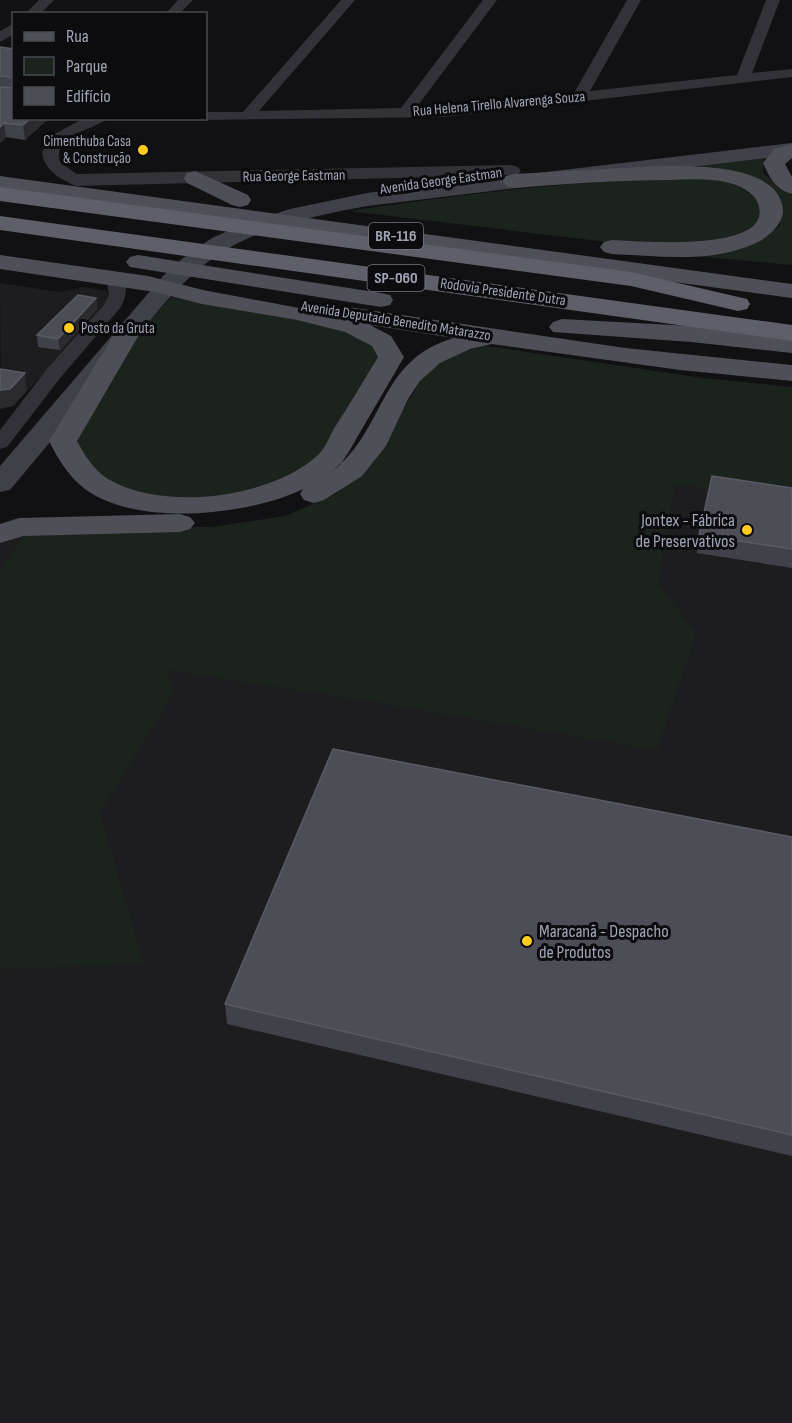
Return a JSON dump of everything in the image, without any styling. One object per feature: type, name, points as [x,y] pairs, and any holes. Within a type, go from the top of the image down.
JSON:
[{"type":"highway","points":[[0,195],[631,279],[738,304]]},
{"type":"highway","name":"Rodovia Presidente Dutra","points":[[0,205],[792,311]]},
{"type":"highway","name":"Rodovia Presidente Dutra","points":[[0,223],[792,333]]},
{"type":"main road","name":"Avenida George Eastman","points":[[133,317],[190,264],[218,245],[286,217],[406,191],[792,137]]},
{"type":"main road","points":[[792,149],[782,154],[774,163],[781,179],[792,187]]},
{"type":"main road","name":"Avenida George Eastman","points":[[512,176],[792,149]]},
{"type":"main road","points":[[0,168],[77,180],[612,247],[792,273]]},
{"type":"main road","points":[[512,176],[715,174],[752,184],[769,200],[772,210],[769,220],[755,236],[739,242],[705,249],[612,247]]},
{"type":"main road","points":[[195,178],[240,200]]},
{"type":"main road","name":"BR-116","points":[[0,183],[792,291]]},
{"type":"main road","name":"Rodovia Presidente Dutra","points":[[0,241],[227,275],[527,325],[691,334],[792,345]]},
{"type":"main road","name":"Avenida Deputado Benedito Matarazzo","points":[[0,262],[556,346],[726,368],[792,373]]},
{"type":"main road","points":[[133,317],[63,441],[74,464],[101,486],[140,502],[182,507],[242,499],[292,486],[330,459],[390,357],[382,341],[353,326],[297,313],[202,297],[148,284]]},
{"type":"main road","points":[[0,453],[133,317]]},
{"type":"main road","points":[[0,484],[133,317]]},
{"type":"main road","points":[[0,534],[19,527],[171,523],[216,520],[281,511],[330,486],[362,460],[382,427],[396,397],[417,368],[442,349],[479,340],[556,346]]},
{"type":"street","points":[[33,12],[47,0]]},
{"type":"street","points":[[173,12],[186,0]]},
{"type":"street","points":[[247,116],[348,0]]},
{"type":"street","points":[[405,113],[490,0]]},
{"type":"street","points":[[579,97],[634,0]]},
{"type":"street","points":[[743,79],[773,0]]},
{"type":"street","points":[[0,38],[11,21]]},
{"type":"street","name":"Rua Helena Tirello Alvarenga Souza","points":[[207,117],[405,113],[473,109],[792,73]]},
{"type":"street","points":[[77,180],[54,164],[50,159],[51,152],[58,140],[74,127],[94,120]]},
{"type":"street","name":"Rua George Eastman","points":[[77,180],[512,176]]},
{"type":"street","points":[[0,443],[10,419],[112,307],[118,294],[115,279]]},
{"type":"shaded area","points":[[0,283],[60,292],[84,287],[108,291],[104,310],[13,406],[1,408]]},
{"type":"shaded area","points":[[486,346],[702,378],[792,387],[792,1423],[0,1423],[0,542],[26,533],[212,527],[286,516],[337,493],[374,462],[409,398]]},
{"type":"green space","points":[[765,154],[763,173],[792,195],[792,265],[684,255],[755,242],[780,226],[781,205],[764,189],[679,164]]},
{"type":"green space","points":[[686,178],[718,180],[743,189],[761,204],[759,221],[747,232],[714,243],[624,244],[348,211],[559,185]]},
{"type":"green space","points":[[172,297],[348,329],[374,343],[381,357],[321,457],[286,482],[239,494],[183,501],[145,496],[108,482],[83,461],[73,440],[142,327]]},
{"type":"green space","points":[[486,346],[702,378],[792,387],[792,501],[675,484],[658,583],[696,634],[657,750],[356,699],[167,670],[175,691],[100,813],[144,964],[0,969],[0,570],[26,533],[87,529],[212,527],[286,516],[337,493],[374,462],[426,371],[454,353]]},
{"type":"building","points":[[0,47],[12,49],[12,77],[0,76]]},
{"type":"building","points":[[0,87],[12,88],[12,120],[29,120],[23,125],[4,123],[0,127]]},
{"type":"building","points":[[78,295],[96,298],[58,339],[37,335]]},
{"type":"building","points":[[0,369],[25,373],[10,389],[0,390]]},
{"type":"building","name":"Jontex - Fábrica de Preservativos","points":[[712,476],[792,488],[792,549],[699,535]]},
{"type":"building","name":"Maracanã - Despacho de Produtos","points":[[333,749],[792,837],[792,1135],[225,1004]]},
{"type":"place","name":"Cimenthuba Casa & Construção","points":[[143,150]]},
{"type":"place","name":"Posto da Gruta","points":[[69,328]]},
{"type":"place","name":"Jontex - Fábrica de Preservativos","points":[[747,530]]},
{"type":"place","name":"Maracanã - Despacho de Produtos","points":[[527,941]]}]
